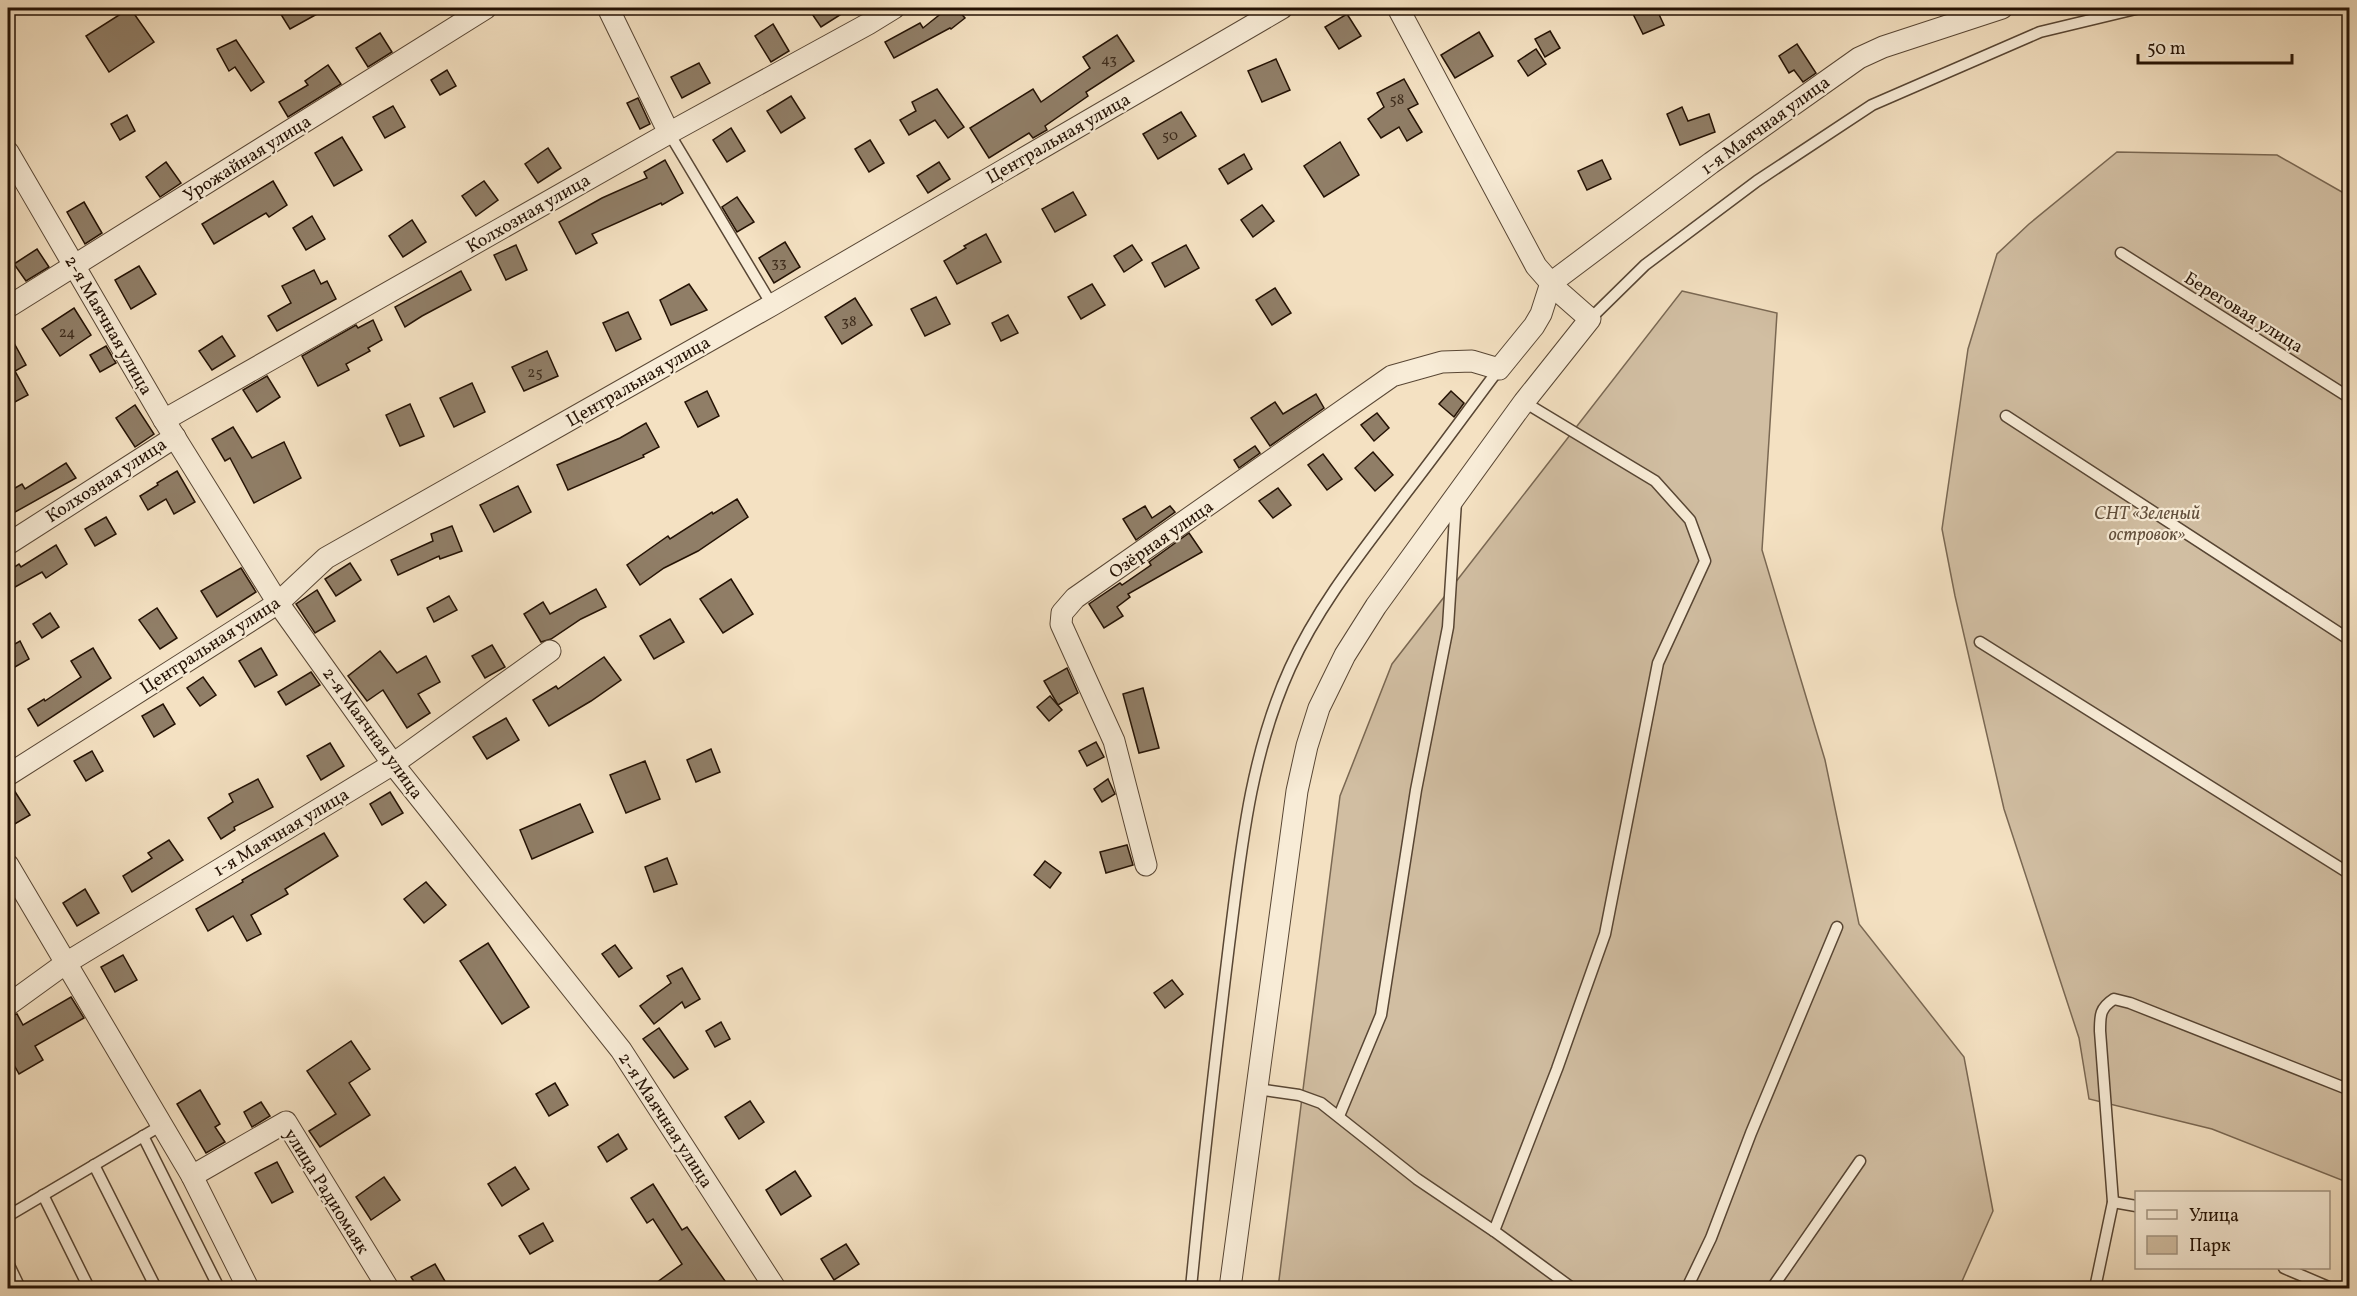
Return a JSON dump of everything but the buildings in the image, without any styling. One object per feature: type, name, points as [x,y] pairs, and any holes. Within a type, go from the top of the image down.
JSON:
[{"type":"street","name":"Урожайная улица","points":[[8,307],[486,8]]},
{"type":"street","points":[[608,8],[669,133]]},
{"type":"street","name":"Колхозная улица","points":[[8,544],[169,428],[669,133],[894,8]]},
{"type":"street","name":"Центральная улица","points":[[8,775],[278,603],[326,558],[772,305],[1282,8]]},
{"type":"street","points":[[1230,1288],[1298,791],[1307,746],[1319,708],[1344,656],[1370,615],[1524,402],[1590,319],[1536,266],[1398,8]]},
{"type":"street","name":"1-я Маячная улица","points":[[1551,283],[1711,163],[1859,58],[2002,8]]},
{"type":"street","name":"2-я Маячная улица","points":[[8,152],[169,428],[278,603],[393,764],[621,1050],[775,1288]]},
{"type":"street","points":[[1499,369],[1534,327],[1541,314],[1551,283]]},
{"type":"street","name":"Озёрная улица","points":[[1146,865],[1114,741],[1060,624],[1062,612],[1075,598],[1392,376],[1442,362],[1472,361],[1499,369]]},
{"type":"street","name":"1-я Маячная улица","points":[[8,1005],[66,963],[393,764],[550,651]]},
{"type":"street","points":[[8,865],[192,1176],[248,1288]]},
{"type":"street","name":"улица Радиомаяк","points":[[192,1176],[286,1122],[388,1288]]},
{"type":"lane","points":[[1590,319],[1645,264],[1757,180],[1872,105],[2040,32],[2140,8]]},
{"type":"lane","points":[[669,133],[772,305]]},
{"type":"lane","name":"Береговая улица","points":[[2121,253],[2349,398]]},
{"type":"lane","points":[[1191,1288],[1208,1112],[1246,812],[1268,720],[1290,666],[1316,620],[1358,555],[1499,369]]},
{"type":"lane","points":[[1494,1231],[1557,1069],[1605,934],[1658,663],[1705,561],[1690,520],[1655,481],[1524,402]]},
{"type":"lane","points":[[2006,416],[2349,640]]},
{"type":"lane","points":[[1339,1116],[1381,1015],[1416,790],[1448,627],[1456,499]]},
{"type":"lane","points":[[1980,642],[2349,874]]},
{"type":"lane","points":[[1687,1288],[1711,1238],[1751,1133],[1837,927]]},
{"type":"lane","points":[[2095,1288],[2113,1202],[2100,1022],[2100,1012],[2105,1005],[2114,999],[2130,1003],[2349,1089]]},
{"type":"lane","points":[[1257,1089],[1299,1095],[1321,1103],[1376,1149],[1572,1288]]},
{"type":"lane","points":[[8,1216],[162,1125]]},
{"type":"lane","points":[[143,1136],[219,1288]]},
{"type":"lane","points":[[1772,1288],[1860,1161]]},
{"type":"lane","points":[[94,1165],[156,1288]]},
{"type":"lane","points":[[43,1195],[90,1288]]},
{"type":"lane","points":[[2113,1202],[2135,1206]]},
{"type":"lane","points":[[8,1263],[20,1288]]},
{"type":"lane","points":[[2286,1269],[2331,1288]]},
{"type":"green space","name":"СНТ «Зеленый островок»","points":[[2117,152],[2277,155],[2349,196],[2349,1183],[2212,1129],[2089,1099],[2079,1038],[2004,809],[1955,596],[1942,529],[1968,349],[1997,254],[2029,224]]},
{"type":"green space","points":[[1682,291],[1777,313],[1762,550],[1825,760],[1859,924],[1964,1057],[1993,1211],[1959,1288],[1278,1288],[1340,796],[1392,664]]}]
